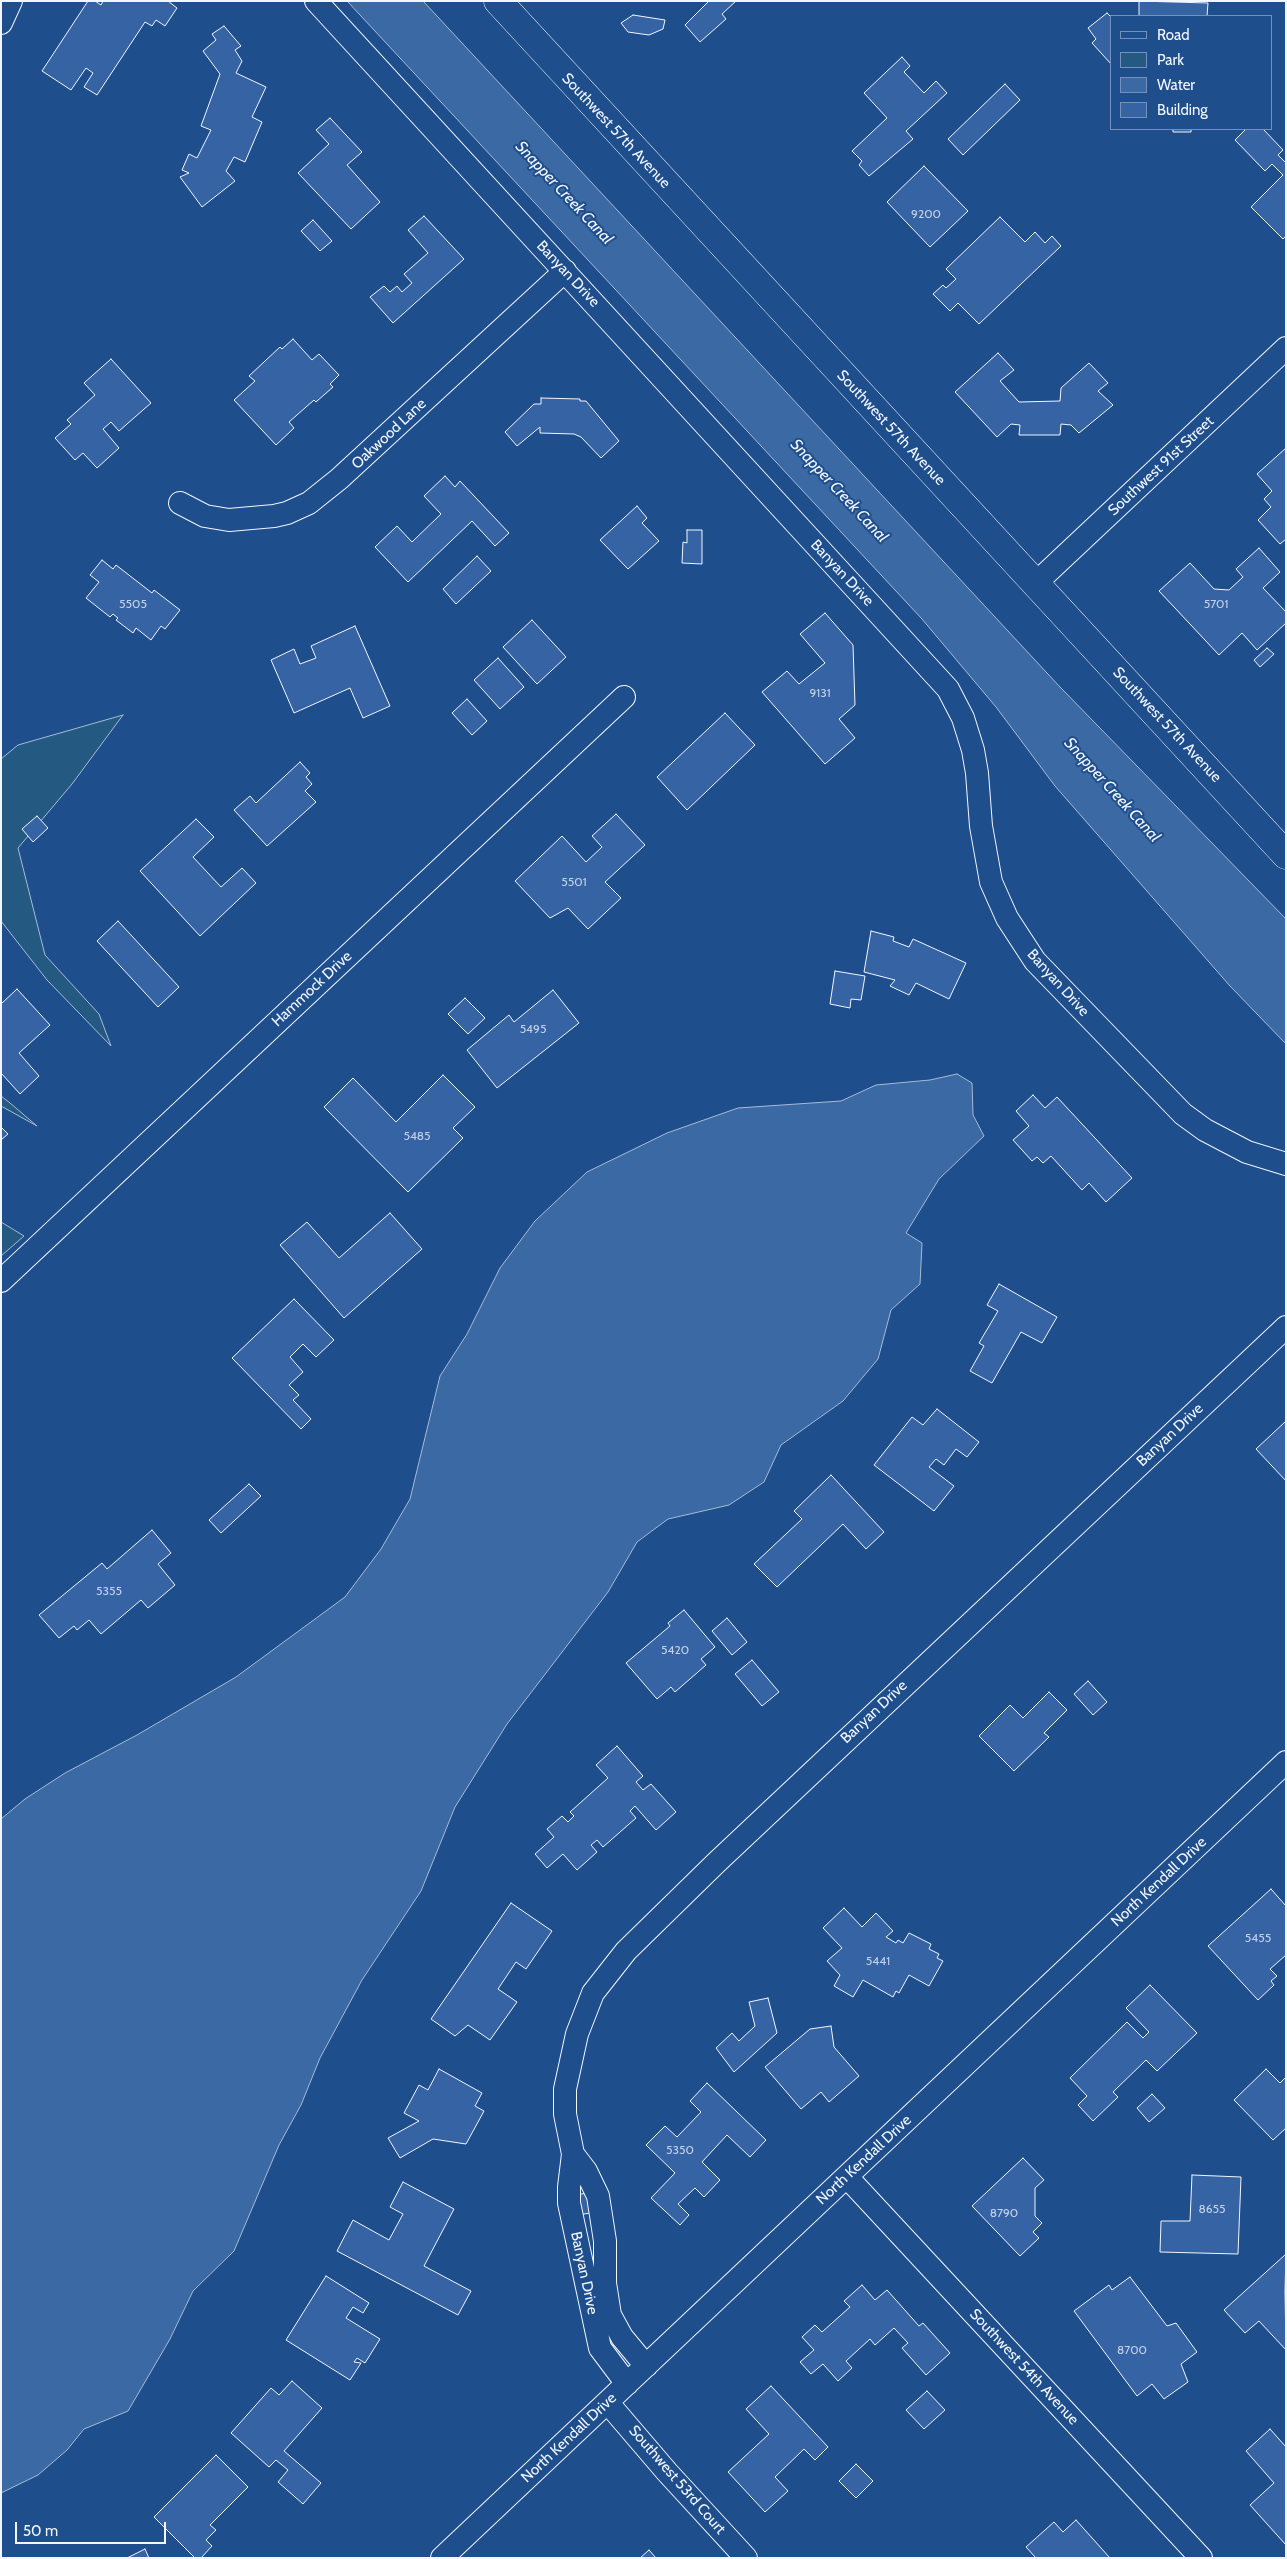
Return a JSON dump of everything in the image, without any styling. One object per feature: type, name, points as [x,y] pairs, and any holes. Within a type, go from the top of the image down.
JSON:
[{"type":"main road","name":"Southwest 57th Avenue","points":[[498,1],[805,336],[1286,854]]},
{"type":"street","points":[[1,23],[11,1]]},
{"type":"street","name":"Banyan Drive","points":[[316,1],[948,689],[963,718],[973,750],[977,773],[981,826],[991,882],[1012,926],[1035,961],[1183,1114],[1205,1130],[1247,1152],[1286,1164]]},
{"type":"street","name":"Oakwood Lane","points":[[180,503],[205,516],[229,520],[274,516],[309,503],[340,479],[565,271]]},
{"type":"street","name":"Southwest 91st Street","points":[[1036,583],[1286,348]]},
{"type":"street","name":"Hammock Drive","points":[[1,1281],[624,697]]},
{"type":"street","name":"Banyan Drive","points":[[627,2384],[602,2354],[598,2342],[569,2203],[573,2154],[564,2103],[566,2074],[585,2012],[593,1993],[614,1964],[716,1862],[1286,1327]]},
{"type":"street","name":"North Kendall Drive","points":[[442,2558],[1286,1762]]},
{"type":"street","name":"Banyan Drive","points":[[573,2154],[586,2171],[598,2196],[605,2241],[605,2283],[610,2314],[622,2337],[646,2366]]},
{"type":"street","name":"Southwest 54th Avenue","points":[[848,2177],[1201,2558]]},
{"type":"street","name":"Southwest 53rd Court","points":[[608,2402],[746,2558]]},
{"type":"green space","points":[[123,715],[72,784],[18,848],[45,955],[99,1014],[111,1046],[47,980],[1,921],[1,759],[18,745]]},
{"type":"green space","points":[[1,1096],[10,1103],[37,1126],[1,1106]]},
{"type":"green space","points":[[1,1222],[24,1236],[1,1256]]},
{"type":"water","name":"Snapper Creek Canal","points":[[347,1],[423,1],[1060,687],[1286,919],[1286,1044],[1230,986],[1055,786],[996,707],[922,619]]},
{"type":"water","points":[[957,1074],[972,1083],[973,1115],[984,1136],[939,1179],[906,1233],[922,1243],[920,1284],[891,1310],[878,1359],[843,1401],[781,1445],[764,1482],[729,1505],[668,1519],[637,1542],[608,1592],[507,1724],[455,1807],[421,1891],[362,1980],[320,2058],[301,2105],[279,2145],[234,2251],[193,2291],[170,2339],[128,2411],[84,2429],[67,2450],[38,2475],[1,2493],[1,1819],[25,1799],[65,1773],[137,1735],[236,1677],[345,1597],[381,1549],[410,1499],[440,1376],[467,1334],[500,1268],[535,1221],[587,1172],[667,1133],[738,1108],[841,1101],[876,1085],[930,1080]]},
{"type":"building","points":[[88,1],[95,1],[101,5],[103,1],[168,1],[177,8],[165,26],[156,20],[152,26],[145,22],[97,95],[84,87],[93,73],[86,68],[71,90],[42,71]]},
{"type":"building","points":[[709,1],[736,1],[722,14],[726,19],[700,42],[685,25]]},
{"type":"building","points":[[1139,1],[1208,3],[1207,15],[1139,15]]},
{"type":"building","points":[[1107,13],[1110,16],[1110,63],[1092,43],[1096,39],[1088,28]]},
{"type":"building","points":[[633,15],[665,20],[663,29],[649,35],[628,32],[621,23]]},
{"type":"building","points":[[224,26],[241,46],[235,50],[242,61],[236,73],[266,87],[252,117],[262,122],[245,162],[234,157],[226,171],[235,181],[202,207],[180,177],[189,173],[182,170],[189,154],[197,158],[211,130],[201,126],[220,74],[203,51],[216,40],[212,34]]},
{"type":"building","points":[[902,57],[910,66],[904,72],[924,93],[936,81],[947,93],[906,131],[913,139],[869,176],[859,165],[862,161],[852,151],[887,118],[864,93]]},
{"type":"building","points":[[1005,84],[1020,100],[963,155],[948,139]]},
{"type":"building","points":[[330,118],[362,152],[347,165],[380,202],[351,229],[298,173],[329,144],[316,130]]},
{"type":"building","points":[[1173,130],[1191,130],[1191,132],[1173,132]]},
{"type":"building","points":[[1245,130],[1264,130],[1283,150],[1278,155],[1286,163],[1286,236],[1283,239],[1251,207],[1283,175],[1272,164],[1265,171],[1235,140]]},
{"type":"building","points":[[924,166],[968,211],[930,247],[887,202]]},
{"type":"building","points":[[424,216],[464,259],[393,323],[370,297],[384,286],[390,292],[397,286],[402,292],[412,283],[404,274],[428,253],[408,230]]},
{"type":"building","points":[[1000,217],[1025,242],[1035,232],[1045,243],[1052,236],[1061,246],[979,324],[958,303],[950,311],[933,294],[943,285],[946,288],[956,279],[946,269]]},
{"type":"building","points":[[313,220],[332,241],[320,251],[301,231]]},
{"type":"building","points":[[293,339],[312,360],[319,354],[339,375],[330,384],[333,387],[316,402],[314,400],[289,422],[294,428],[276,445],[234,400],[255,381],[249,376],[280,347],[282,349]]},
{"type":"building","points":[[998,353],[1014,370],[1000,381],[1019,402],[1060,401],[1061,388],[1089,363],[1108,383],[1098,391],[1113,405],[1079,433],[1071,425],[1061,424],[1060,435],[1019,435],[1020,425],[1011,424],[997,437],[955,392]]},
{"type":"building","points":[[111,359],[151,403],[119,431],[111,422],[103,429],[119,448],[97,468],[83,453],[75,460],[55,438],[71,424],[67,420],[95,395],[84,383]]},
{"type":"building","points":[[541,398],[580,399],[580,401],[586,401],[619,441],[601,458],[581,437],[574,434],[540,433],[540,427],[517,446],[505,432],[534,404],[541,404]]},
{"type":"building","points":[[1286,448],[1286,539],[1280,544],[1258,520],[1271,507],[1264,499],[1272,491],[1257,474]]},
{"type":"building","points":[[445,476],[455,487],[460,481],[509,533],[495,546],[472,521],[408,582],[375,547],[397,526],[412,542],[441,514],[424,496]]},
{"type":"building","points":[[637,506],[647,518],[642,523],[659,541],[628,569],[600,540]]},
{"type":"building","points":[[687,530],[702,530],[702,564],[682,563],[683,542],[687,543]]},
{"type":"building","points":[[1259,548],[1280,572],[1263,588],[1286,612],[1286,623],[1257,650],[1242,633],[1219,655],[1159,591],[1190,563],[1214,589],[1229,590],[1243,577],[1236,569]]},
{"type":"building","points":[[477,556],[491,571],[456,604],[443,589]]},
{"type":"building","points":[[102,560],[113,569],[116,565],[152,593],[154,590],[180,610],[165,629],[161,626],[151,640],[136,628],[133,633],[116,620],[118,618],[113,614],[110,617],[86,598],[99,582],[90,575]]},
{"type":"building","points":[[825,613],[853,645],[855,705],[839,719],[855,738],[825,764],[762,692],[787,671],[799,684],[825,663],[800,634]]},
{"type":"building","points":[[532,620],[566,657],[537,684],[503,647]]},
{"type":"building","points":[[355,626],[390,706],[363,718],[350,688],[294,713],[271,660],[294,649],[300,664],[316,658],[311,646]]},
{"type":"building","points":[[1267,648],[1274,654],[1260,667],[1254,660]]},
{"type":"building","points":[[498,658],[524,687],[500,709],[474,680]]},
{"type":"building","points":[[467,699],[487,721],[472,735],[452,713]]},
{"type":"building","points":[[725,713],[755,745],[687,810],[657,777]]},
{"type":"building","points":[[300,762],[310,773],[306,777],[312,784],[305,791],[316,802],[267,846],[234,810],[250,796],[256,803]]},
{"type":"building","points":[[616,814],[645,845],[605,882],[621,898],[588,929],[568,908],[550,918],[515,881],[562,836],[586,862],[602,847],[592,836]]},
{"type":"building","points":[[37,816],[48,828],[33,842],[22,829]]},
{"type":"building","points":[[196,819],[214,837],[193,857],[221,887],[242,868],[256,883],[200,936],[140,871]]},
{"type":"building","points":[[118,921],[179,987],[158,1007],[97,941]]},
{"type":"building","points":[[871,931],[894,937],[893,941],[909,947],[913,939],[966,963],[949,999],[916,983],[909,995],[890,986],[895,980],[864,972]]},
{"type":"building","points":[[835,971],[865,976],[861,1000],[851,999],[850,1008],[830,1004]]},
{"type":"building","points":[[17,989],[50,1025],[19,1053],[39,1076],[20,1094],[1,1073],[1,1004]]},
{"type":"building","points":[[553,990],[579,1023],[497,1088],[467,1050],[509,1015],[514,1022]]},
{"type":"building","points":[[465,998],[485,1018],[468,1034],[448,1014]]},
{"type":"building","points":[[443,1075],[475,1107],[453,1128],[463,1138],[408,1192],[324,1107],[353,1078],[396,1122]]},
{"type":"building","points":[[1033,1095],[1045,1108],[1057,1097],[1132,1178],[1106,1202],[1089,1183],[1082,1190],[1051,1156],[1043,1163],[1037,1157],[1032,1161],[1013,1140],[1029,1126],[1016,1111]]},
{"type":"building","points":[[1,1127],[8,1134],[1,1140]]},
{"type":"building","points":[[390,1213],[422,1249],[344,1318],[280,1245],[307,1222],[339,1258]]},
{"type":"building","points":[[999,1284],[1057,1317],[1042,1343],[1021,1332],[992,1383],[970,1371],[984,1346],[979,1343],[998,1311],[987,1305]]},
{"type":"building","points":[[294,1299],[334,1340],[316,1357],[303,1344],[290,1357],[303,1372],[289,1385],[299,1395],[293,1400],[311,1419],[301,1429],[232,1358]]},
{"type":"building","points":[[937,1409],[979,1442],[967,1457],[956,1449],[944,1465],[936,1459],[929,1467],[954,1486],[934,1511],[874,1465],[912,1417],[923,1425]]},
{"type":"building","points":[[1286,1421],[1286,1481],[1256,1449]]},
{"type":"building","points":[[831,1475],[884,1532],[866,1549],[843,1524],[777,1587],[754,1564],[802,1519],[794,1511]]},
{"type":"building","points":[[249,1484],[261,1496],[221,1533],[209,1520]]},
{"type":"building","points":[[152,1530],[171,1553],[158,1564],[175,1585],[148,1608],[141,1600],[101,1634],[89,1620],[77,1630],[74,1626],[59,1638],[39,1615],[102,1563],[107,1569]]},
{"type":"building","points":[[684,1610],[715,1647],[701,1659],[706,1665],[675,1692],[671,1687],[657,1699],[626,1663],[670,1626],[668,1623]]},
{"type":"building","points":[[727,1618],[747,1642],[732,1655],[712,1631]]},
{"type":"building","points":[[752,1660],[779,1692],[762,1706],[735,1674]]},
{"type":"building","points":[[1088,1681],[1107,1702],[1093,1715],[1074,1694]]},
{"type":"building","points":[[1049,1692],[1067,1710],[1044,1733],[1049,1737],[1014,1771],[979,1736],[1010,1705],[1023,1718]]},
{"type":"building","points":[[617,1746],[643,1776],[636,1782],[643,1790],[651,1784],[676,1812],[656,1830],[635,1806],[630,1811],[636,1818],[603,1847],[597,1840],[591,1845],[597,1852],[577,1870],[563,1854],[547,1868],[535,1854],[554,1837],[547,1829],[562,1816],[568,1822],[574,1816],[570,1812],[608,1778],[596,1765]]},
{"type":"building","points":[[1271,1889],[1286,1906],[1286,1955],[1270,1969],[1277,1976],[1271,1981],[1274,1985],[1258,2000],[1208,1946]]},
{"type":"building","points":[[511,1903],[552,1931],[526,1969],[516,1962],[498,1989],[517,2002],[490,2040],[468,2025],[455,2036],[431,2019]]},
{"type":"building","points":[[844,1908],[862,1927],[876,1913],[893,1931],[886,1937],[896,1943],[898,1940],[903,1943],[909,1933],[931,1944],[929,1949],[939,1954],[937,1958],[943,1961],[929,1986],[909,1975],[899,1993],[896,1991],[893,1997],[863,1980],[853,1997],[834,1986],[840,1975],[827,1961],[842,1948],[823,1928]]},
{"type":"building","points":[[1150,1985],[1197,2033],[1157,2071],[1146,2060],[1113,2092],[1118,2097],[1093,2121],[1078,2105],[1087,2096],[1070,2078],[1127,2022],[1143,2038],[1149,2032],[1126,2008]]},
{"type":"building","points":[[768,1998],[777,2033],[734,2072],[716,2048],[732,2033],[739,2041],[755,2026],[749,2002]]},
{"type":"building","points":[[831,2026],[834,2047],[859,2076],[829,2102],[821,2092],[801,2109],[765,2067],[810,2029]]},
{"type":"building","points":[[439,2069],[482,2093],[475,2106],[484,2111],[466,2144],[433,2139],[400,2158],[388,2138],[419,2121],[404,2113],[419,2085],[428,2090]]},
{"type":"building","points":[[1266,2069],[1280,2083],[1286,2077],[1286,2128],[1273,2140],[1234,2100]]},
{"type":"building","points":[[707,2083],[766,2140],[750,2157],[727,2135],[702,2162],[720,2180],[704,2197],[695,2188],[678,2204],[689,2215],[680,2225],[651,2198],[675,2173],[646,2145],[665,2126],[677,2137],[701,2112],[690,2101]]},
{"type":"building","points":[[1152,2094],[1165,2108],[1149,2122],[1137,2108]]},
{"type":"building","points":[[1023,2158],[1044,2180],[1035,2188],[1035,2216],[1042,2223],[1033,2232],[1039,2238],[1020,2256],[972,2206]]},
{"type":"building","points":[[1192,2175],[1241,2177],[1238,2254],[1160,2252],[1161,2221],[1190,2221]]},
{"type":"building","points":[[403,2182],[454,2209],[424,2266],[471,2291],[458,2315],[337,2251],[353,2220],[389,2240],[403,2214],[390,2207]]},
{"type":"building","points":[[587,2193],[590,2213],[579,2215],[576,2195]]},
{"type":"building","points":[[1286,2254],[1286,2350],[1259,2321],[1245,2333],[1224,2310]]},
{"type":"building","points":[[326,2276],[369,2303],[363,2313],[353,2307],[346,2318],[380,2339],[365,2363],[357,2358],[354,2362],[361,2363],[350,2380],[286,2340]]},
{"type":"building","points":[[1130,2277],[1167,2326],[1176,2323],[1197,2352],[1181,2364],[1188,2382],[1164,2399],[1152,2384],[1137,2396],[1074,2311],[1109,2285],[1112,2290]]},
{"type":"building","points":[[862,2285],[875,2300],[887,2290],[919,2326],[923,2323],[950,2353],[926,2375],[902,2348],[908,2343],[894,2328],[875,2345],[870,2339],[846,2361],[852,2368],[838,2381],[823,2364],[811,2374],[800,2362],[814,2350],[802,2337],[815,2325],[822,2332],[850,2307],[844,2301]]},
{"type":"building","points":[[292,2381],[322,2408],[284,2451],[321,2483],[303,2504],[278,2482],[288,2470],[276,2460],[269,2467],[231,2433],[271,2388],[279,2395]]},
{"type":"building","points":[[771,2386],[828,2447],[815,2460],[804,2449],[775,2477],[788,2491],[765,2512],[728,2472],[769,2434],[746,2409]]},
{"type":"building","points":[[927,2391],[945,2410],[924,2429],[906,2410]]},
{"type":"building","points":[[1270,2429],[1286,2447],[1286,2545],[1250,2505],[1274,2483],[1246,2451]]},
{"type":"building","points":[[216,2455],[248,2487],[210,2525],[216,2530],[206,2540],[212,2546],[201,2558],[195,2558],[154,2517]]},
{"type":"building","points":[[856,2464],[873,2481],[856,2498],[839,2481]]},
{"type":"building","points":[[1076,2520],[1110,2558],[1036,2558],[1026,2547],[1054,2522],[1063,2532]]},
{"type":"building","points":[[145,2549],[149,2558],[127,2558]]},
{"type":"building","points":[[649,2550],[656,2558],[640,2558]]}]
